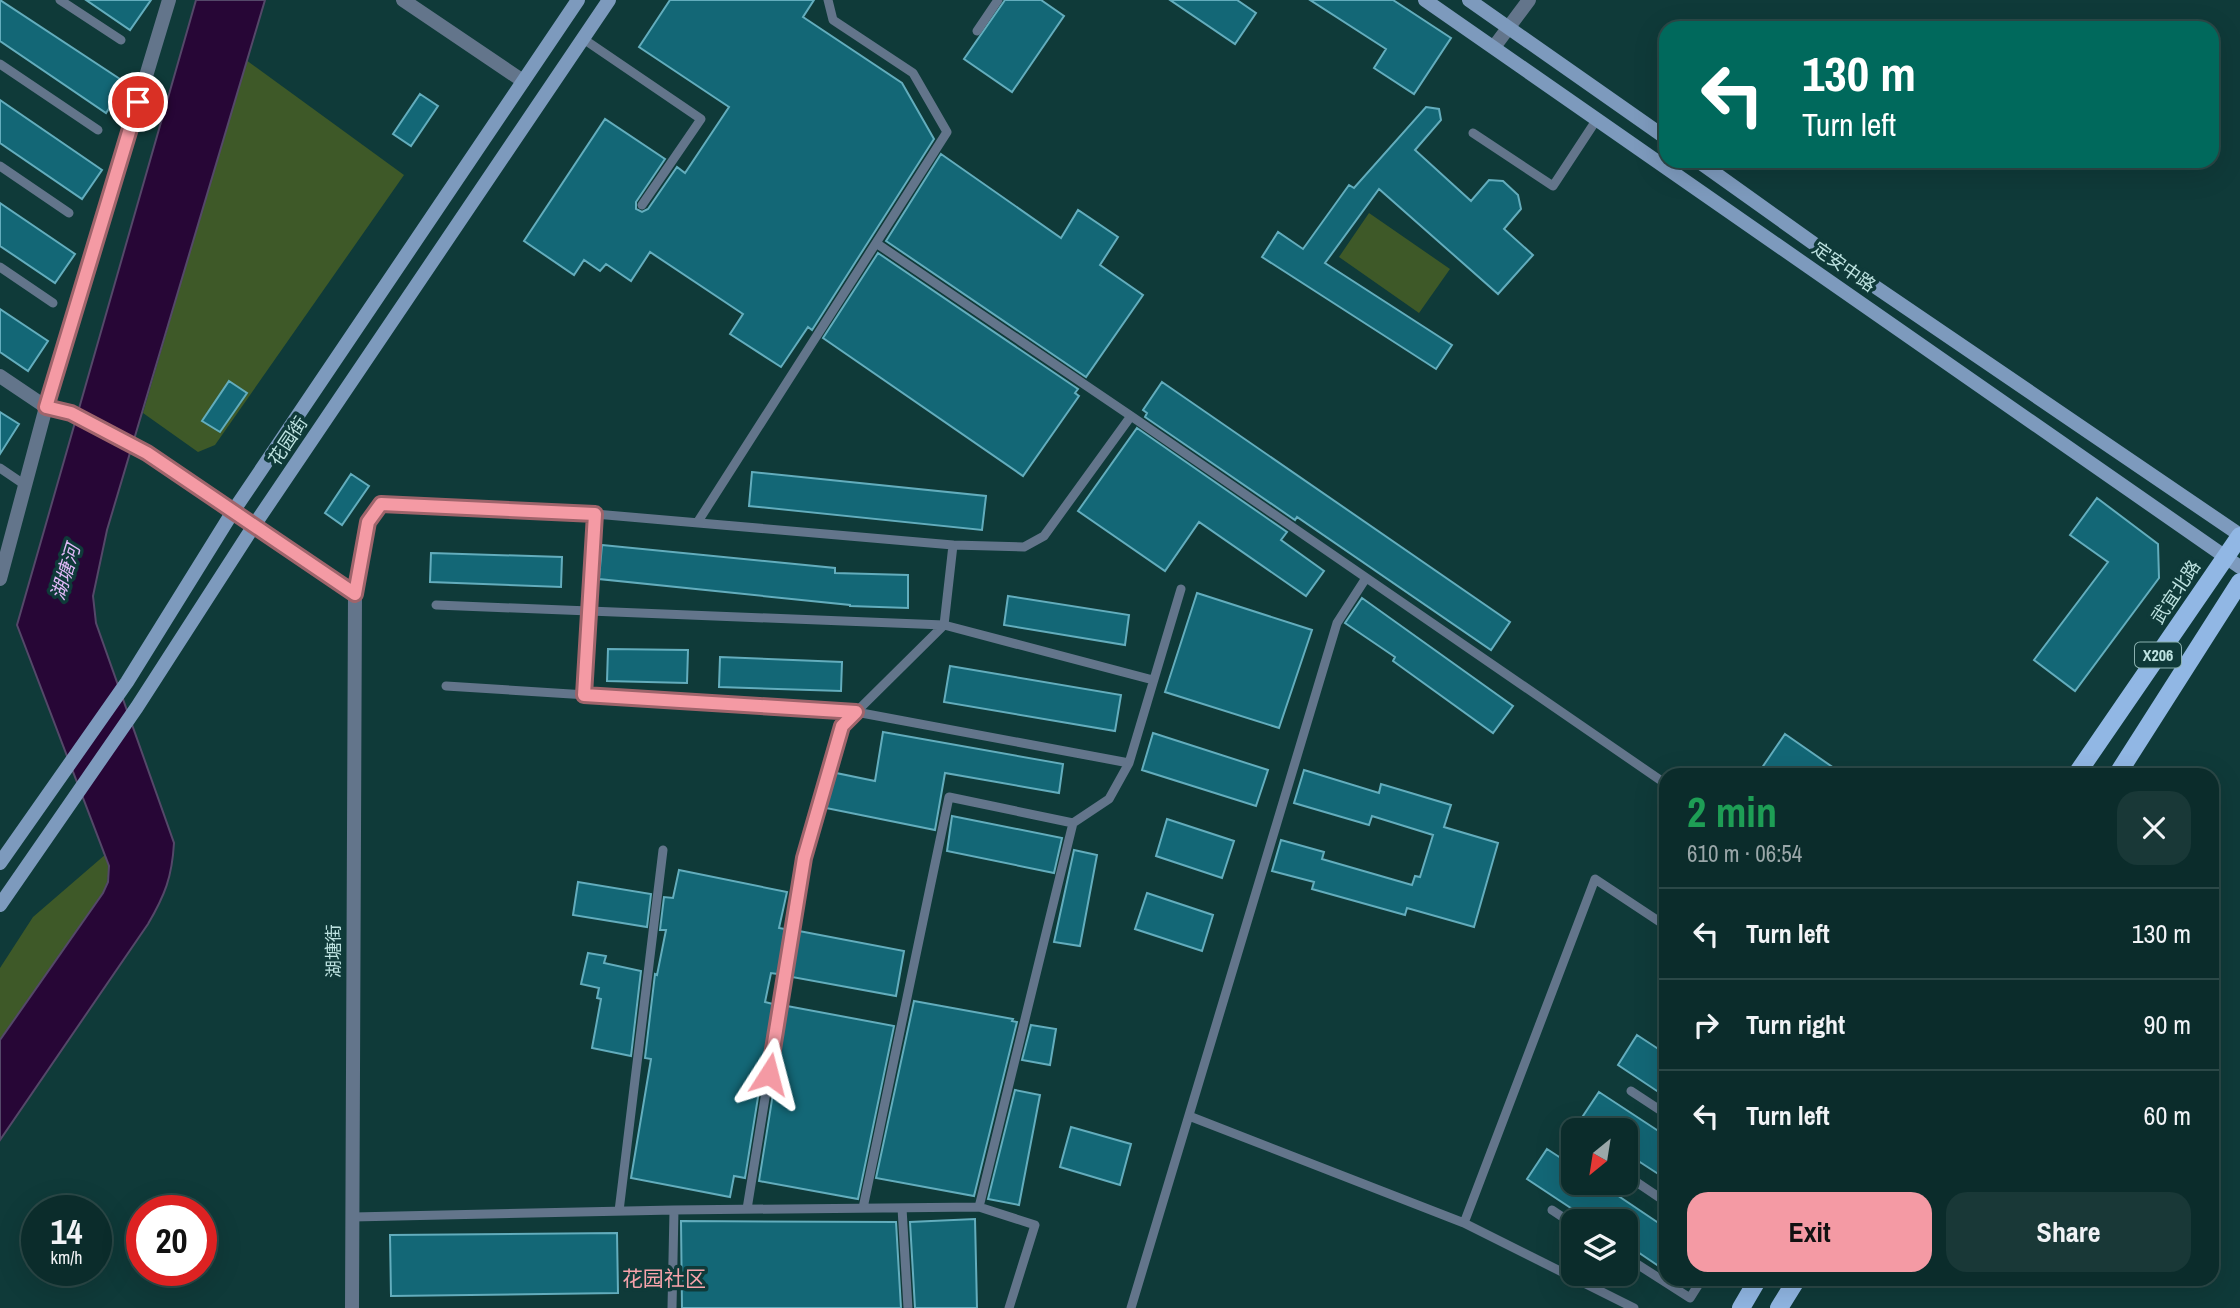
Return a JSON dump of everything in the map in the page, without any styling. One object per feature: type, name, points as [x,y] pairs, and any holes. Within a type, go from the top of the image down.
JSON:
[{"type":"main road","name":"花园街","points":[[0,863],[127,682],[232,513],[578,0]]},
{"type":"main road","name":"花园街","points":[[0,905],[137,707],[253,527],[609,0]]},
{"type":"main road","name":"定安中路","points":[[1425,0],[1659,162]]},
{"type":"main road","points":[[1469,0],[1659,133]]},
{"type":"main road","name":"定安中路","points":[[1667,168],[2232,562]]},
{"type":"main road","name":"定安中路","points":[[1708,168],[1855,273],[2240,535]]},
{"type":"main road","name":"武宜北路","points":[[2081,768],[2232,562],[2240,535]]},
{"type":"main road","name":"X206","points":[[2121,768],[2240,582]]},
{"type":"main road","points":[[1741,1308],[1754,1286]]},
{"type":"main road","points":[[1779,1308],[1793,1286]]},
{"type":"street","points":[[1,569],[46,407],[169,0]]},
{"type":"street","points":[[404,0],[523,81]]},
{"type":"street","points":[[1494,47],[1529,0]]},
{"type":"street","points":[[0,376],[46,407],[71,413],[147,453],[355,594]]},
{"type":"street","name":"湖塘街","points":[[352,1308],[355,594]]},
{"type":"lane","points":[[60,0],[121,40]]},
{"type":"lane","points":[[697,523],[947,132],[913,74],[833,20],[828,0]]},
{"type":"lane","points":[[977,31],[998,0]]},
{"type":"lane","points":[[582,38],[701,119],[642,205]]},
{"type":"lane","points":[[0,64],[98,130]]},
{"type":"lane","points":[[1472,132],[1553,186],[1597,119]]},
{"type":"lane","points":[[0,166],[69,213]]},
{"type":"lane","points":[[876,243],[1659,779]]},
{"type":"lane","points":[[0,267],[53,303]]},
{"type":"lane","points":[[355,594],[368,522],[381,504],[595,514],[953,545],[1024,547],[1044,536],[1131,416]]},
{"type":"lane","points":[[0,468],[25,485]]},
{"type":"lane","points":[[584,695],[595,514]]},
{"type":"lane","points":[[747,1209],[804,858],[842,726],[944,625],[953,545]]},
{"type":"lane","points":[[1131,1308],[1337,623],[1366,578]]},
{"type":"lane","points":[[979,1207],[1073,823],[1109,799],[1129,763],[1181,589]]},
{"type":"lane","points":[[436,605],[944,625],[1153,680]]},
{"type":"lane","points":[[446,686],[856,712],[1129,763]]},
{"type":"lane","points":[[863,1208],[949,797],[1073,823]]},
{"type":"lane","points":[[619,1211],[663,850]]},
{"type":"lane","points":[[1464,1223],[1595,879],[1659,921]]},
{"type":"lane","points":[[1632,1091],[1659,1109]]},
{"type":"lane","points":[[1189,1116],[1464,1223],[1634,1308]]},
{"type":"lane","points":[[1638,1183],[1659,1197]]},
{"type":"lane","points":[[353,1217],[979,1207],[1035,1226],[1009,1308]]},
{"type":"lane","points":[[902,1208],[908,1308]]},
{"type":"lane","points":[[672,1308],[674,1210]]},
{"type":"lane","points":[[1552,1210],[1561,1216]]},
{"type":"lane","points":[[1638,1265],[1659,1278]]},
{"type":"lane","points":[[1671,1286],[1690,1298],[1698,1286]]},
{"type":"green space","points":[[246,60],[404,175],[215,445],[198,452],[143,413]]},
{"type":"green space","points":[[1369,213],[1450,269],[1419,313],[1339,257]]},
{"type":"green space","points":[[106,854],[108,874],[103,893],[0,1040],[0,968],[33,917]]},
{"type":"water","name":"湖塘河","points":[[196,0],[265,0],[107,530],[93,596],[96,623],[174,843],[171,866],[163,895],[148,924],[0,1140],[0,1040],[103,893],[108,882],[109,866],[17,625]]},
{"type":"building","points":[[0,0],[126,83],[106,113],[0,41]]},
{"type":"building","points":[[86,0],[151,0],[130,30]]},
{"type":"building","points":[[670,0],[814,0],[803,17],[902,83],[934,139],[812,330],[808,327],[781,367],[730,334],[743,314],[650,252],[631,281],[606,264],[600,271],[584,260],[574,275],[524,241],[605,119],[665,159],[636,202],[636,209],[642,212],[648,209],[677,167],[685,173],[729,107],[639,47]]},
{"type":"building","points":[[1005,0],[1041,0],[1064,16],[1012,92],[964,59]]},
{"type":"building","points":[[1170,0],[1237,0],[1256,13],[1235,44]]},
{"type":"building","points":[[1310,0],[1393,0],[1451,38],[1414,94],[1374,68],[1386,49]]},
{"type":"building","points":[[420,94],[438,106],[411,146],[393,134]]},
{"type":"building","points":[[0,100],[102,170],[82,199],[0,143]]},
{"type":"building","points":[[1426,107],[1439,109],[1441,120],[1415,150],[1471,201],[1489,180],[1503,181],[1518,195],[1521,209],[1504,229],[1533,255],[1498,294],[1379,189],[1325,263],[1452,345],[1436,369],[1262,257],[1278,232],[1303,249],[1349,185],[1354,188]]},
{"type":"building","points":[[941,154],[1061,238],[1078,210],[1118,237],[1100,265],[1143,295],[1086,377],[886,241]]},
{"type":"building","points":[[0,203],[75,254],[55,283],[0,246]]},
{"type":"building","points":[[878,253],[1078,389],[1075,393],[1079,396],[1023,476],[823,338]]},
{"type":"building","points":[[0,309],[48,341],[28,371],[0,352]]},
{"type":"building","points":[[229,381],[247,393],[220,432],[202,421]]},
{"type":"building","points":[[1162,382],[1510,622],[1491,650],[1145,417],[1147,413],[1143,410]]},
{"type":"building","points":[[0,412],[19,424],[0,454]]},
{"type":"building","points":[[1137,428],[1287,532],[1281,540],[1324,571],[1306,596],[1199,522],[1165,571],[1078,511]]},
{"type":"building","points":[[752,472],[986,496],[982,530],[749,506]]},
{"type":"building","points":[[351,474],[369,486],[342,525],[325,513]]},
{"type":"building","points":[[2097,498],[2158,544],[2159,578],[2075,691],[2034,660],[2108,562],[2070,535]]},
{"type":"building","points":[[602,545],[835,568],[835,573],[908,575],[908,608],[850,606],[599,579]]},
{"type":"building","points":[[431,553],[562,557],[561,587],[430,582]]},
{"type":"building","points":[[1197,593],[1312,630],[1279,728],[1165,692]]},
{"type":"building","points":[[1008,596],[1129,615],[1125,645],[1004,625]]},
{"type":"building","points":[[1362,598],[1513,706],[1493,733],[1393,661],[1395,657],[1345,623]]},
{"type":"building","points":[[608,649],[688,650],[687,683],[607,681]]},
{"type":"building","points":[[720,657],[842,662],[841,691],[719,687]]},
{"type":"building","points":[[950,666],[1121,695],[1115,731],[944,702]]},
{"type":"building","points":[[883,732],[1063,764],[1059,793],[945,773],[935,830],[826,808],[836,773],[875,781]]},
{"type":"building","points":[[1153,733],[1268,770],[1256,806],[1142,770]]},
{"type":"building","points":[[1785,734],[1834,768],[1762,768]]},
{"type":"building","points":[[1304,770],[1379,793],[1381,784],[1451,805],[1444,827],[1498,843],[1474,927],[1407,908],[1405,915],[1312,889],[1314,882],[1272,871],[1281,840],[1324,852],[1322,859],[1412,885],[1415,876],[1420,877],[1433,835],[1372,816],[1369,825],[1294,803]]},
{"type":"building","points":[[952,816],[1062,838],[1054,873],[947,851]]},
{"type":"building","points":[[1167,819],[1234,841],[1222,878],[1156,856]]},
{"type":"building","points":[[1074,850],[1097,855],[1080,946],[1054,942]]},
{"type":"building","points":[[679,870],[787,892],[779,928],[785,929],[778,974],[771,973],[765,1002],[773,1004],[745,1178],[734,1176],[730,1197],[631,1178],[651,1059],[645,1058],[655,974],[657,975],[666,930],[660,930],[664,897],[673,898]]},
{"type":"building","points":[[578,882],[651,894],[647,927],[573,915]]},
{"type":"building","points":[[1147,893],[1213,915],[1202,951],[1135,929]]},
{"type":"building","points":[[799,931],[904,951],[896,996],[792,977]]},
{"type":"building","points":[[588,953],[606,956],[604,963],[641,971],[631,1056],[592,1048],[601,999],[597,998],[599,988],[581,984]]},
{"type":"building","points":[[914,1001],[1013,1019],[1012,1021],[1017,1022],[974,1196],[876,1178]]},
{"type":"building","points":[[787,1006],[894,1026],[858,1199],[759,1181]]},
{"type":"building","points":[[1031,1025],[1056,1029],[1050,1065],[1022,1060]]},
{"type":"building","points":[[1637,1035],[1659,1049],[1659,1092],[1618,1065]]},
{"type":"building","points":[[1015,1090],[1040,1095],[1019,1205],[988,1199]]},
{"type":"building","points":[[1599,1092],[1659,1131],[1659,1174],[1638,1161],[1638,1118],[1582,1118]]},
{"type":"building","points":[[1071,1127],[1131,1144],[1120,1185],[1060,1167]]},
{"type":"building","points":[[1547,1149],[1561,1158],[1561,1195],[1617,1195],[1638,1209],[1572,1209],[1527,1179]]},
{"type":"building","points":[[1638,1209],[1659,1223],[1659,1266],[1638,1252]]},
{"type":"building","points":[[975,1219],[977,1308],[915,1308],[910,1222]]},
{"type":"building","points":[[681,1221],[896,1222],[901,1308],[682,1308]]},
{"type":"building","points":[[617,1233],[618,1293],[391,1296],[390,1235]]},
{"type":"district","name":"花园社区","points":[[664,1279]]},
{"type":"route","points":[[138,102],[46,407],[71,413],[147,453],[355,594],[368,522],[381,504],[595,514],[584,695],[856,712],[842,726],[804,858],[769,1074]]}]
